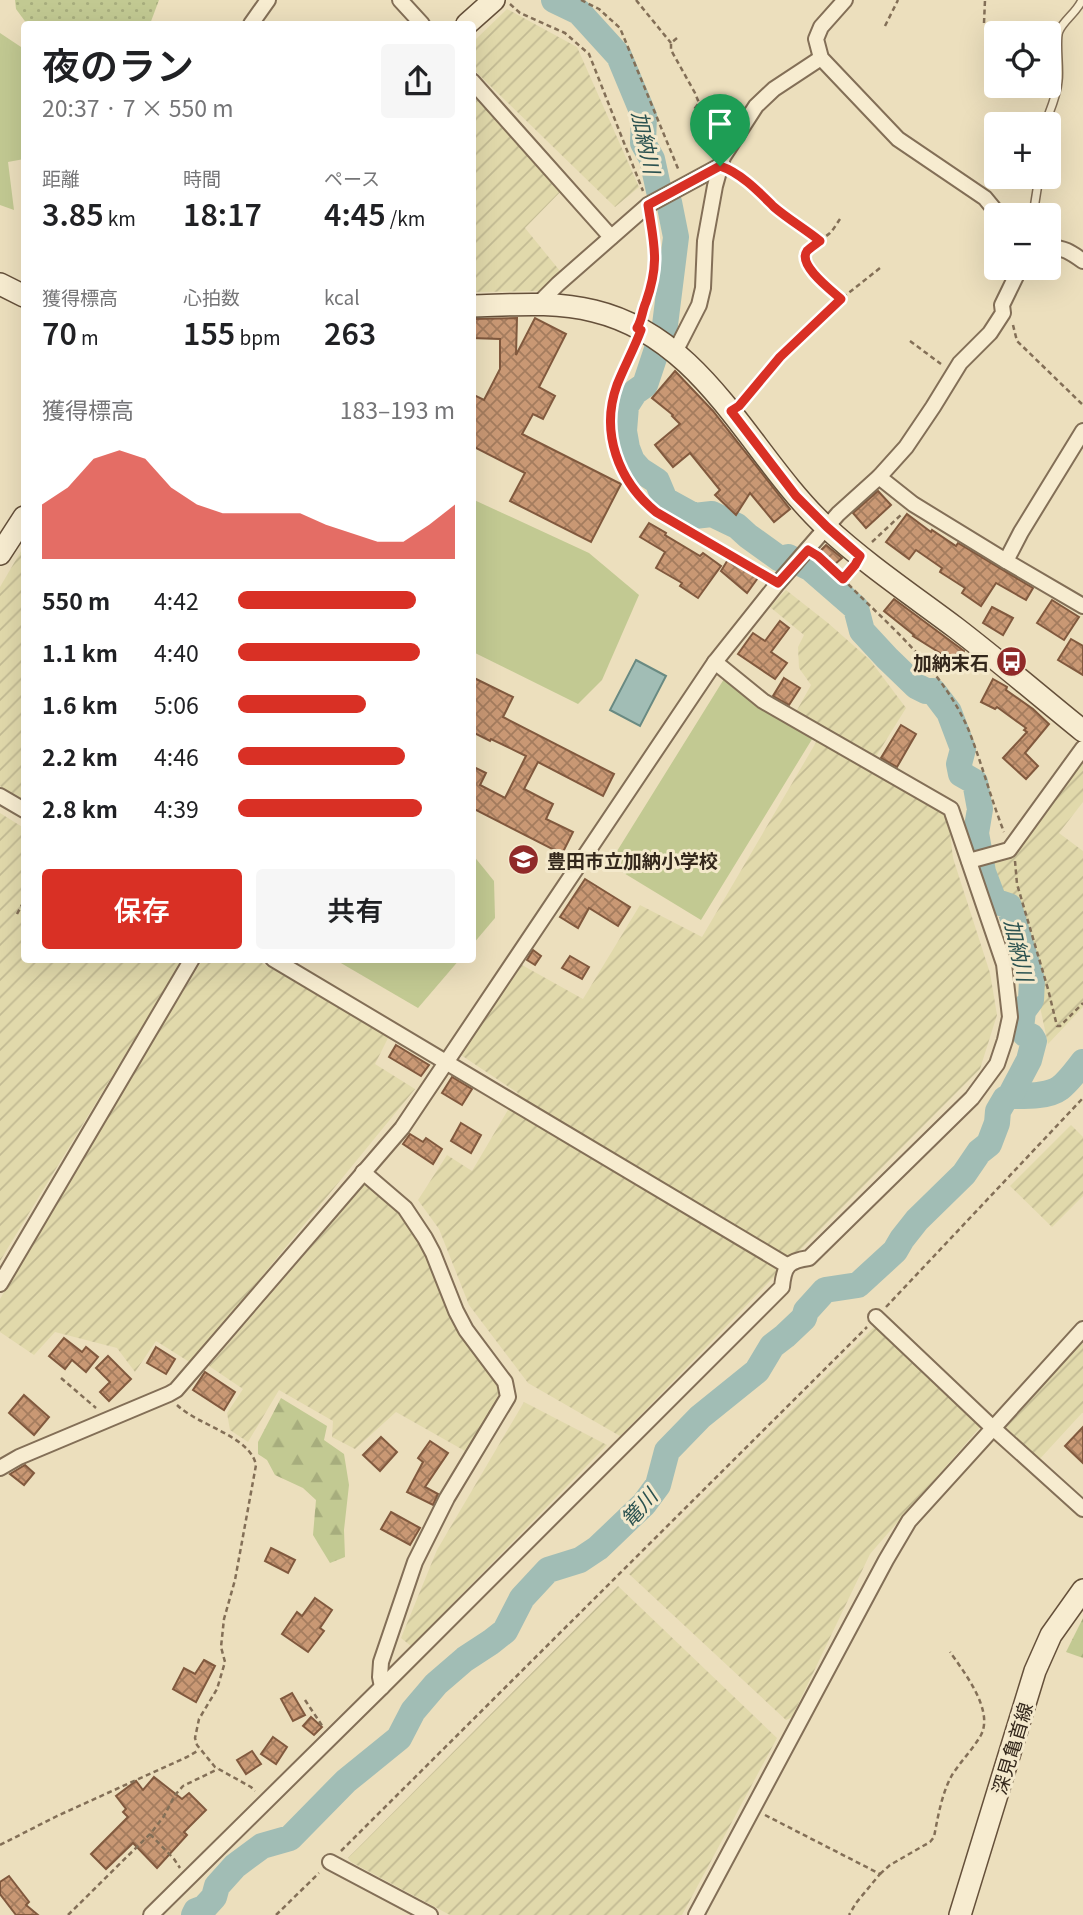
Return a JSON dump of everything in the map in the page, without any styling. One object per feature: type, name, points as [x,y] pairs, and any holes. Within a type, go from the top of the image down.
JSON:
[{"type":"main road","points":[[0,284],[21,294]]},
{"type":"main road","points":[[476,306],[538,304],[595,311],[639,329],[671,349],[711,387],[796,496],[827,527],[860,556],[959,630],[1083,731]]},
{"type":"main road","points":[[0,554],[21,522]]},
{"type":"main road","name":"深見亀首線","points":[[960,1915],[1035,1671],[1051,1635],[1083,1590]]},
{"type":"street","points":[[253,21],[268,0]]},
{"type":"street","points":[[400,0],[419,21]]},
{"type":"street","points":[[845,0],[821,27],[816,39],[821,58],[898,139],[989,203]]},
{"type":"street","points":[[671,349],[699,305],[703,288],[705,241],[721,162],[756,106],[774,89],[821,58]]},
{"type":"street","points":[[476,85],[611,237]]},
{"type":"street","points":[[538,304],[652,202],[721,162]]},
{"type":"street","points":[[1061,249],[1083,261]]},
{"type":"street","points":[[0,1468],[19,1457],[176,1390],[402,1128],[715,662],[838,514],[879,477],[906,447],[960,363],[990,333],[1003,313],[1002,305],[1014,280]]},
{"type":"street","points":[[1006,561],[1083,431]]},
{"type":"street","points":[[879,477],[913,503],[1083,606]]},
{"type":"street","points":[[151,1915],[782,1287],[783,1271],[794,1260],[809,1258],[819,1249],[972,1098],[997,1064],[1010,1017],[1004,964],[972,860],[951,809],[763,701],[715,662]]},
{"type":"street","points":[[972,860],[1010,849],[1083,748]]},
{"type":"street","points":[[0,796],[21,808]]},
{"type":"street","points":[[0,1284],[190,963]]},
{"type":"street","points":[[280,963],[788,1266]]},
{"type":"street","points":[[363,1172],[405,1208],[425,1238],[456,1311],[505,1382],[508,1397],[447,1498],[415,1562],[381,1662],[382,1687]]},
{"type":"street","points":[[876,1317],[1083,1509]]},
{"type":"street","points":[[696,1915],[909,1521],[1083,1329]]},
{"type":"street","points":[[330,1861],[430,1915]]},
{"type":"lane","points":[[1049,112],[1058,82],[1059,29],[1082,0]]},
{"type":"path","points":[[505,0],[520,13],[565,33],[589,54],[652,202],[656,254],[653,281],[639,329],[613,397],[611,434],[618,465],[638,495],[656,512],[778,583]]},
{"type":"path","points":[[581,0],[599,9],[620,28],[682,185]]},
{"type":"path","points":[[636,0],[671,43],[671,50],[699,103],[695,108],[706,136],[721,162],[767,198],[774,207],[820,241]]},
{"type":"path","points":[[885,26],[898,0]]},
{"type":"path","points":[[984,21],[985,0]]},
{"type":"path","points":[[671,43],[677,37]]},
{"type":"path","points":[[840,219],[830,233],[807,252],[805,257],[806,264],[818,279],[841,299]]},
{"type":"path","points":[[731,411],[739,406],[780,357],[841,299],[880,268]]},
{"type":"path","points":[[1003,313],[1011,316],[1017,341],[1083,405]]},
{"type":"path","points":[[910,341],[954,372]]},
{"type":"path","points":[[843,579],[881,533],[913,503]]},
{"type":"path","points":[[805,553],[818,556],[928,665],[956,706],[968,730],[1016,864],[1017,884],[1056,1026],[1060,1026],[1083,1003]]},
{"type":"path","points":[[17,914],[21,907]]},
{"type":"path","points":[[276,1915],[876,1317],[1083,1098]]},
{"type":"path","points":[[61,1378],[108,1420]]},
{"type":"path","points":[[169,1394],[174,1402],[192,1417],[243,1444],[254,1457],[256,1465],[235,1580],[224,1619],[221,1639],[225,1662],[217,1689],[199,1719],[195,1738],[200,1749],[218,1769],[254,1789],[258,1800],[254,1814]]},
{"type":"path","points":[[849,1915],[880,1874],[890,1865],[930,1842],[949,1781],[984,1730],[983,1709],[950,1652]]},
{"type":"path","points":[[305,1700],[331,1738]]},
{"type":"path","points":[[0,1845],[200,1749]]},
{"type":"path","points":[[68,1915],[150,1834],[183,1786],[218,1769]]},
{"type":"path","points":[[753,1809],[880,1874]]},
{"type":"path","points":[[150,1834],[174,1859],[187,1880]]},
{"type":"shaded area","points":[[507,9],[577,47],[639,187],[615,207],[476,72],[476,39]]},
{"type":"shaded area","points":[[476,96],[569,183],[525,228],[560,271],[540,291],[476,292]]},
{"type":"shaded area","points":[[21,551],[21,799],[0,786],[0,587]]},
{"type":"shaded area","points":[[786,590],[870,660],[906,708],[875,758],[796,712],[811,685],[799,668],[798,647],[804,635],[770,607]]},
{"type":"shaded area","points":[[818,739],[948,815],[953,858],[990,973],[997,1015],[980,1069],[620,1436],[528,1383],[469,1305],[439,1229],[418,1200],[447,1155],[472,1171],[518,1093],[461,1055],[522,965],[583,999],[640,905],[702,937]]},
{"type":"shaded area","points":[[1083,763],[1083,802],[1059,833],[1083,851],[1083,1007],[1048,1044],[1037,993],[988,865],[1010,859]]},
{"type":"shaded area","points":[[0,813],[21,826],[21,963],[181,963],[0,1261]]},
{"type":"shaded area","points":[[201,963],[262,963],[389,1036],[375,1064],[415,1089],[191,1363],[156,1341],[135,1372],[117,1348],[55,1332],[34,1355],[0,1332],[0,1299],[106,1117]]},
{"type":"shaded area","points":[[1071,1125],[1083,1137],[1083,1196],[1052,1227],[1010,1186]]},
{"type":"shaded area","points":[[366,1183],[408,1219],[432,1258],[450,1317],[500,1389],[494,1407],[465,1451],[396,1412],[355,1449],[332,1437],[333,1421],[279,1390],[248,1442],[230,1430],[227,1413],[243,1389],[209,1366]]},
{"type":"shaded area","points":[[874,1327],[981,1426],[870,1554],[792,1717],[786,1720],[629,1574]]},
{"type":"shaded area","points":[[1083,1343],[1083,1413],[1037,1462],[1005,1429],[1005,1424]]},
{"type":"shaded area","points":[[524,1402],[607,1445],[411,1646],[401,1638],[437,1550]]},
{"type":"shaded area","points":[[618,1586],[777,1738],[682,1915],[450,1915],[351,1862],[348,1858]]},
{"type":"green space","points":[[15,0],[159,0],[151,21],[25,21],[16,9]]},
{"type":"green space","points":[[0,33],[21,47],[21,160],[8,162],[14,210],[0,205]]},
{"type":"green space","points":[[476,501],[589,553],[639,595],[602,680],[578,704],[476,653]]},
{"type":"green space","points":[[724,679],[763,708],[814,736],[701,920],[609,864]]},
{"type":"green space","points":[[476,859],[494,881],[495,918],[476,940]]},
{"type":"green space","points":[[341,963],[457,963],[418,1008]]},
{"type":"green space","points":[[281,1398],[327,1426],[324,1440],[344,1454],[349,1485],[344,1530],[345,1557],[330,1563],[313,1535],[316,1500],[303,1488],[275,1475],[267,1460],[258,1454],[258,1442]]},
{"type":"green space","points":[[1083,1618],[1083,1658],[1066,1652]]},
{"type":"water","points":[[636,660],[666,676],[640,726],[610,710]]},
{"type":"building","points":[[517,318],[516,355],[535,318],[566,334],[539,387],[555,396],[543,419],[533,414],[522,434],[621,484],[591,542],[510,501],[525,473],[476,448],[476,396],[484,400],[500,369],[500,339],[476,338],[476,319]]},
{"type":"building","points":[[675,371],[713,411],[790,509],[774,522],[750,493],[736,515],[715,495],[720,490],[690,453],[673,467],[655,445],[680,424],[652,398]]},
{"type":"building","points":[[878,491],[891,505],[866,528],[853,513]]},
{"type":"building","points":[[907,514],[931,532],[932,530],[956,546],[958,543],[1033,588],[1026,600],[996,583],[981,606],[962,593],[965,588],[940,572],[942,568],[916,550],[909,559],[886,542]]},
{"type":"building","points":[[649,523],[700,556],[703,553],[721,566],[698,598],[680,586],[682,583],[656,568],[665,552],[640,537]]},
{"type":"building","points":[[826,545],[842,558],[834,565],[820,551]]},
{"type":"building","points":[[732,553],[760,575],[747,593],[721,571]]},
{"type":"building","points":[[894,599],[964,651],[956,663],[913,636],[884,611]]},
{"type":"building","points":[[1052,600],[1079,617],[1064,640],[1037,623]]},
{"type":"building","points":[[992,607],[1013,618],[1003,635],[983,623]]},
{"type":"building","points":[[780,621],[789,628],[771,652],[787,663],[775,679],[738,654],[753,633],[765,641]]},
{"type":"building","points":[[1071,639],[1083,646],[1083,675],[1058,660]]},
{"type":"building","points":[[784,678],[800,688],[789,705],[773,696]]},
{"type":"building","points":[[476,679],[513,697],[503,717],[614,774],[603,796],[538,762],[524,789],[553,804],[546,819],[573,832],[562,854],[476,810],[476,768],[486,773],[480,785],[505,798],[526,756],[491,739],[490,741],[476,734]]},
{"type":"building","points":[[993,679],[1007,687],[1006,690],[1049,724],[1025,753],[1038,766],[1026,779],[1003,758],[1027,732],[1024,730],[1026,728],[997,707],[995,709],[981,702]]},
{"type":"building","points":[[901,725],[916,734],[897,767],[881,758]]},
{"type":"building","points":[[585,879],[630,907],[618,926],[589,908],[578,928],[560,917]]},
{"type":"building","points":[[533,950],[541,956],[535,965],[527,960]]},
{"type":"building","points":[[570,956],[589,967],[582,979],[562,968]]},
{"type":"building","points":[[396,1045],[429,1065],[421,1076],[389,1057]]},
{"type":"building","points":[[452,1077],[472,1089],[462,1105],[442,1093]]},
{"type":"building","points":[[461,1123],[481,1135],[471,1153],[451,1141]]},
{"type":"building","points":[[410,1134],[423,1142],[426,1138],[442,1149],[433,1164],[403,1144]]},
{"type":"building","points":[[64,1338],[82,1352],[86,1347],[98,1357],[86,1372],[72,1360],[65,1369],[49,1356]]},
{"type":"building","points":[[156,1347],[175,1359],[166,1374],[147,1363]]},
{"type":"building","points":[[108,1356],[131,1379],[109,1401],[100,1392],[110,1382],[96,1368]]},
{"type":"building","points":[[205,1372],[235,1392],[224,1410],[193,1390]]},
{"type":"building","points":[[24,1395],[49,1417],[34,1435],[9,1413]]},
{"type":"building","points":[[1083,1427],[1083,1463],[1065,1446]]},
{"type":"building","points":[[381,1437],[397,1452],[380,1471],[363,1455]]},
{"type":"building","points":[[430,1441],[448,1453],[425,1487],[438,1494],[433,1505],[407,1492],[423,1462],[418,1458]]},
{"type":"building","points":[[25,1465],[34,1473],[24,1485],[10,1474]]},
{"type":"building","points":[[391,1512],[420,1528],[410,1545],[381,1529]]},
{"type":"building","points":[[271,1548],[295,1560],[288,1573],[265,1561]]},
{"type":"building","points":[[315,1598],[332,1610],[320,1628],[324,1631],[308,1652],[282,1634],[297,1612],[302,1616]]},
{"type":"building","points":[[204,1660],[215,1666],[196,1702],[173,1689],[184,1668],[195,1674]]},
{"type":"building","points":[[292,1693],[305,1715],[293,1721],[281,1699]]},
{"type":"building","points":[[311,1717],[322,1727],[314,1735],[303,1726]]},
{"type":"building","points":[[273,1737],[287,1747],[276,1764],[261,1754]]},
{"type":"building","points":[[252,1751],[261,1764],[246,1774],[237,1760]]},
{"type":"building","points":[[154,1777],[182,1799],[189,1793],[206,1810],[184,1832],[187,1835],[157,1868],[133,1843],[106,1869],[91,1854],[128,1817],[123,1812],[126,1809],[116,1796],[136,1781],[143,1790]]},
{"type":"building","points":[[9,1876],[29,1902],[26,1905],[38,1915],[16,1915],[0,1894],[0,1882]]},
{"type":"waterway","name":"加納川","points":[[194,1915],[214,1897],[217,1886],[235,1866],[262,1846],[290,1838],[346,1781],[399,1738],[413,1711],[436,1684],[465,1659],[505,1631],[522,1598],[548,1570],[580,1560],[598,1548],[644,1504],[658,1485],[667,1451],[700,1417],[757,1371],[772,1346],[804,1318],[806,1311],[825,1290],[858,1285],[895,1251],[917,1220],[964,1174],[979,1152],[989,1144],[997,1123],[998,1111],[1010,1096],[1029,1060],[1034,1041],[1021,1028],[1023,1011],[1031,1000],[1032,980],[1009,906],[994,901],[983,872],[976,833],[980,809],[975,782],[961,774],[959,764],[963,749],[949,712],[933,691],[916,686],[887,658],[862,631],[856,608],[810,568],[788,557],[780,559],[737,526],[712,514],[694,516],[665,500],[657,481],[632,461],[624,431],[626,406],[635,392],[645,385],[665,325],[676,237],[669,202],[659,191],[652,159],[643,143],[644,116],[619,56],[579,12],[554,0]]},
{"type":"waterway","name":"篭川","points":[[1010,1096],[1055,1091],[1083,1062]]},
{"type":"place","name":"加納末石","points":[[1012,661]]},
{"type":"place","name":"豊田市立加納小学校","points":[[524,859]]},
{"type":"route","points":[[720,166],[736,174],[767,198],[774,207],[820,241],[807,252],[806,264],[818,279],[841,299],[780,357],[739,406],[731,411],[796,496],[860,556],[843,579],[808,550],[778,583],[656,512],[632,488],[618,465],[611,434],[613,397],[641,330],[637,328],[642,319],[655,270],[656,254],[648,205],[720,166]]}]
